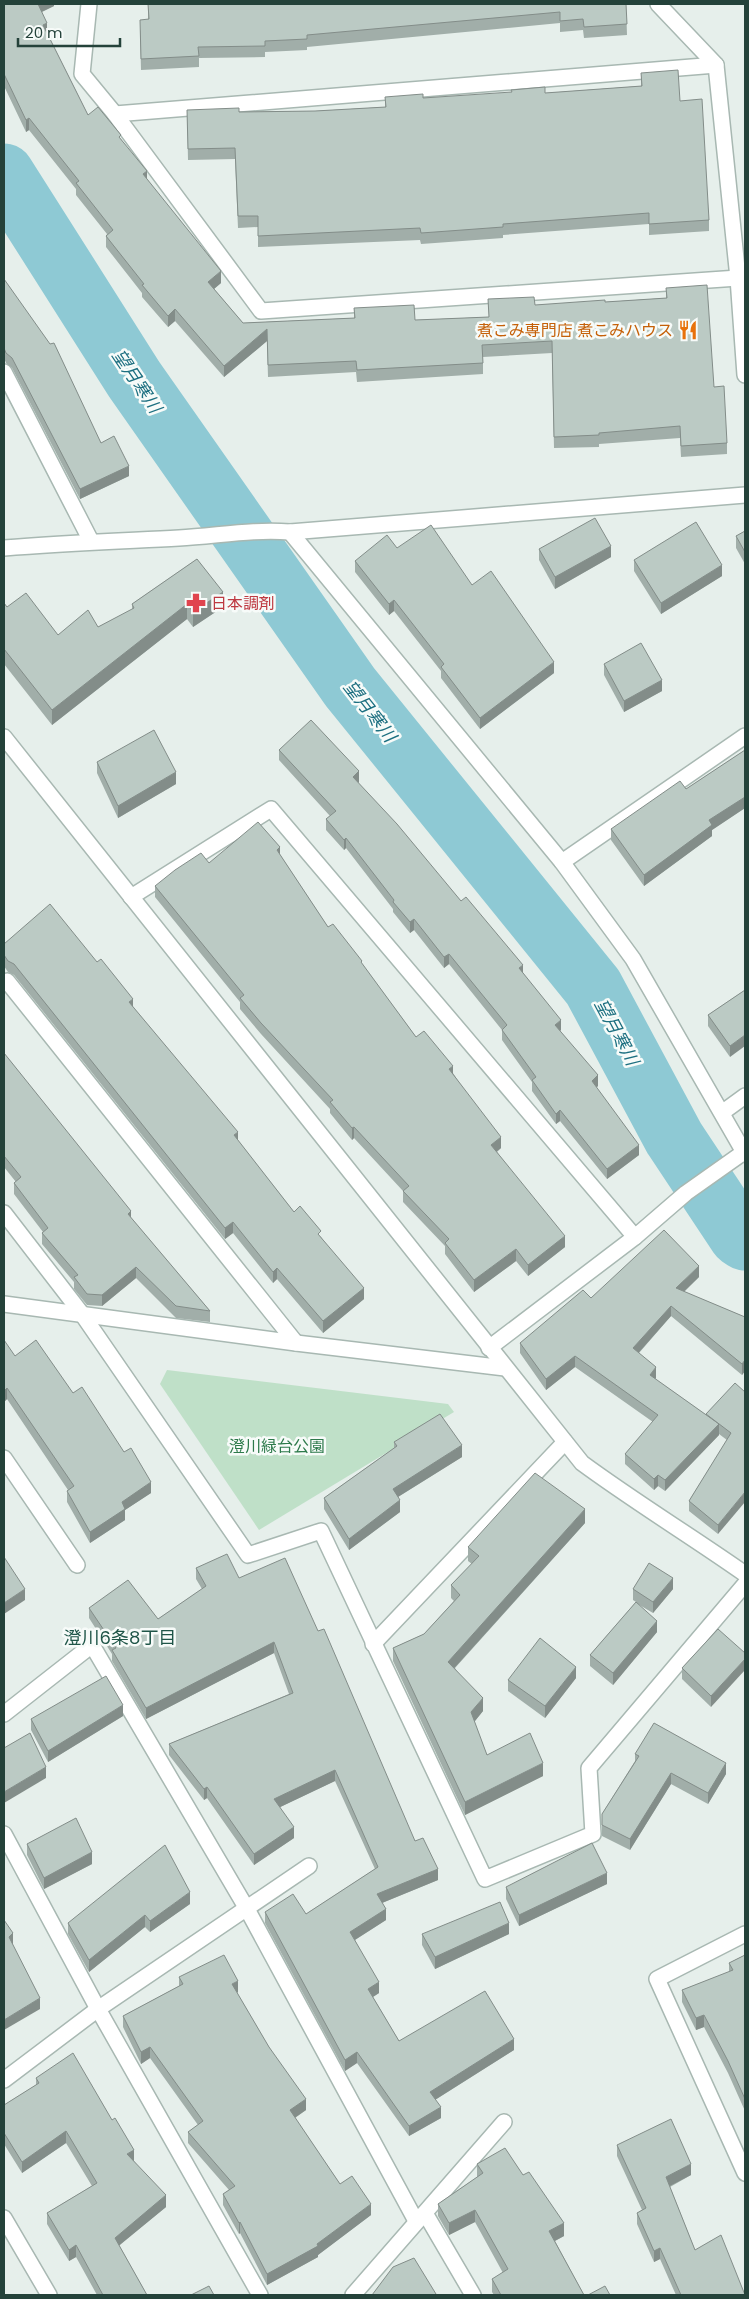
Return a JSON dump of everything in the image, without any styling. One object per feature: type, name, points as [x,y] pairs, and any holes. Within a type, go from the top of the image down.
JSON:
[{"type":"street","points":[[89,4],[82,74],[115,114],[261,311],[738,278]]},
{"type":"street","points":[[658,4],[716,65],[738,278],[745,375]]},
{"type":"street","points":[[115,114],[716,65]]},
{"type":"street","points":[[4,372],[91,541]]},
{"type":"street","points":[[4,548],[91,541],[181,538],[262,530],[290,532],[745,495]]},
{"type":"street","points":[[290,532],[562,862],[633,959],[745,1153],[686,1193],[634,1238],[489,1348]]},
{"type":"street","points":[[562,862],[745,736]]},
{"type":"street","points":[[4,737],[582,1463],[630,1498],[672,1523],[745,1574]]},
{"type":"street","points":[[131,896],[271,809],[634,1238]]},
{"type":"street","points":[[4,982],[7,981],[296,1343]]},
{"type":"street","points":[[723,1112],[745,1096]]},
{"type":"street","points":[[4,1213],[82,1314],[248,1555],[321,1531],[485,1879],[593,1834],[589,1768],[745,1584]]},
{"type":"street","points":[[4,1304],[296,1343],[505,1368]]},
{"type":"street","points":[[373,1644],[565,1442]]},
{"type":"street","points":[[4,1458],[77,1565]]},
{"type":"street","points":[[4,1714],[92,1645],[247,1909],[420,2217],[472,2295]]},
{"type":"street","points":[[4,1834],[98,2009],[260,2295]]},
{"type":"street","points":[[4,2080],[98,2009],[309,1866]]},
{"type":"street","points":[[745,1934],[658,1979],[745,2173]]},
{"type":"street","points":[[353,2295],[504,2122]]},
{"type":"street","points":[[4,2218],[49,2295]]},
{"type":"green space","name":"澄川緑台公園","points":[[167,1370],[448,1404],[454,1412],[259,1530],[160,1384]]},
{"type":"building","points":[[4,4],[38,4],[47,23],[43,25],[88,115],[98,107],[121,135],[119,137],[147,171],[143,174],[221,271],[208,282],[243,323],[355,318],[354,308],[414,305],[415,320],[489,317],[488,299],[534,297],[535,305],[605,300],[605,302],[667,298],[666,288],[707,285],[714,387],[724,386],[727,443],[681,446],[680,426],[599,433],[599,435],[554,437],[552,341],[482,345],[483,363],[357,370],[356,361],[268,365],[267,329],[224,366],[175,309],[168,316],[142,285],[144,284],[106,236],[113,230],[76,183],[79,181],[29,118],[26,120],[4,74]]},
{"type":"building","points":[[148,4],[626,4],[627,24],[584,27],[583,19],[560,21],[560,12],[307,35],[307,39],[265,41],[265,46],[198,47],[199,56],[141,59],[140,20],[149,19]]},
{"type":"building","points":[[678,70],[680,101],[702,99],[709,220],[649,224],[649,213],[503,224],[503,227],[421,233],[420,228],[258,236],[258,216],[238,216],[235,148],[188,149],[187,110],[239,108],[239,112],[315,111],[386,107],[385,97],[423,94],[423,98],[512,92],[511,90],[545,87],[545,93],[642,86],[641,73]]},
{"type":"building","points":[[4,279],[50,344],[54,343],[101,443],[114,436],[129,466],[80,489],[12,358],[6,353],[4,348]]},
{"type":"building","points":[[595,518],[611,546],[555,577],[539,549]]},
{"type":"building","points":[[696,522],[722,565],[661,603],[634,560]]},
{"type":"building","points":[[431,525],[472,585],[491,571],[554,662],[480,718],[441,667],[444,664],[394,600],[389,604],[355,561],[387,535],[397,548]]},
{"type":"building","points":[[745,531],[745,552],[736,536]]},
{"type":"building","points":[[197,559],[223,592],[193,612],[187,604],[52,710],[4,649],[4,603],[7,607],[26,593],[58,635],[88,610],[98,627],[134,608],[132,604]]},
{"type":"building","points":[[641,643],[662,680],[624,701],[604,664]]},
{"type":"building","points":[[311,720],[359,771],[353,777],[397,824],[461,901],[466,897],[523,965],[519,968],[561,1020],[555,1025],[598,1075],[592,1081],[639,1145],[607,1169],[560,1110],[556,1114],[532,1080],[536,1077],[502,1030],[507,1025],[449,954],[444,957],[414,919],[410,922],[393,902],[394,900],[346,838],[344,840],[326,819],[336,811],[279,750]]},
{"type":"building","points":[[154,730],[176,772],[118,806],[97,762]]},
{"type":"building","points":[[745,750],[745,797],[709,820],[712,825],[644,875],[611,829],[680,781],[686,789]]},
{"type":"building","points":[[258,822],[280,847],[277,850],[328,927],[333,924],[416,1037],[424,1031],[453,1066],[449,1069],[501,1137],[491,1145],[565,1236],[528,1265],[516,1249],[474,1280],[445,1243],[449,1239],[403,1191],[409,1186],[354,1127],[352,1128],[330,1102],[333,1100],[261,1023],[240,998],[244,995],[155,886],[201,853],[209,863]]},
{"type":"building","points":[[50,904],[97,962],[101,959],[133,999],[129,1002],[238,1132],[234,1135],[294,1212],[300,1206],[321,1231],[318,1234],[364,1288],[323,1321],[277,1268],[273,1272],[233,1222],[225,1228],[14,964],[8,961],[4,955],[4,944]]},
{"type":"building","points":[[745,990],[745,1035],[730,1046],[708,1015]]},
{"type":"building","points":[[4,1053],[131,1211],[128,1214],[210,1311],[176,1306],[136,1267],[102,1295],[87,1294],[74,1277],[78,1275],[42,1233],[48,1228],[14,1183],[21,1177],[4,1156]]},
{"type":"building","points":[[664,1230],[699,1266],[676,1288],[745,1317],[745,1360],[742,1364],[671,1306],[633,1348],[656,1367],[650,1375],[719,1424],[665,1480],[658,1475],[654,1479],[625,1454],[658,1415],[575,1356],[546,1379],[520,1343],[583,1290],[591,1298]]},
{"type":"building","points":[[4,1340],[15,1356],[36,1340],[73,1393],[82,1387],[124,1452],[131,1448],[151,1482],[122,1502],[125,1509],[90,1532],[67,1491],[74,1486],[7,1388],[4,1391]]},
{"type":"building","points":[[735,1383],[745,1392],[745,1492],[718,1525],[689,1501],[731,1433],[706,1414]]},
{"type":"building","points":[[440,1414],[462,1445],[393,1489],[400,1500],[349,1539],[324,1498],[397,1446],[394,1442]]},
{"type":"building","points":[[535,1473],[585,1509],[448,1662],[483,1698],[471,1712],[487,1755],[530,1733],[543,1763],[465,1802],[393,1648],[424,1634],[460,1595],[451,1585],[479,1556],[468,1547]]},
{"type":"building","points":[[227,1554],[239,1578],[285,1558],[318,1631],[324,1629],[415,1841],[423,1838],[438,1869],[377,1894],[386,1909],[350,1932],[379,1982],[368,1989],[399,2041],[485,1991],[514,2039],[430,2092],[441,2107],[409,2126],[357,2052],[345,2060],[265,1912],[293,1894],[306,1914],[378,1867],[335,1770],[274,1799],[294,1827],[254,1854],[207,1787],[204,1789],[169,1744],[293,1693],[274,1642],[146,1708],[112,1650],[116,1648],[89,1608],[128,1580],[158,1619],[206,1586],[196,1568]]},
{"type":"building","points":[[4,1557],[25,1589],[4,1603]]},
{"type":"building","points":[[649,1563],[673,1578],[653,1602],[633,1589]]},
{"type":"building","points":[[636,1602],[657,1621],[613,1673],[590,1655]]},
{"type":"building","points":[[718,1629],[745,1653],[745,1659],[711,1696],[682,1668]]},
{"type":"building","points":[[540,1638],[576,1667],[545,1706],[508,1680]]},
{"type":"building","points":[[106,1676],[123,1705],[48,1751],[31,1719]]},
{"type":"building","points":[[654,1723],[726,1763],[708,1793],[671,1773],[630,1839],[602,1825],[602,1814],[639,1756],[635,1754]]},
{"type":"building","points":[[30,1733],[46,1767],[4,1792],[4,1748]]},
{"type":"building","points":[[76,1818],[92,1852],[44,1878],[27,1844]]},
{"type":"building","points":[[592,1843],[607,1873],[519,1915],[506,1887]]},
{"type":"building","points":[[165,1845],[190,1892],[150,1921],[145,1915],[89,1960],[68,1923]]},
{"type":"building","points":[[500,1902],[509,1923],[435,1957],[422,1934]]},
{"type":"building","points":[[4,1920],[13,1933],[9,1937],[40,1998],[4,2020]]},
{"type":"building","points":[[224,1955],[238,1981],[232,1984],[269,2047],[306,2099],[290,2110],[340,2184],[352,2176],[371,2204],[317,2244],[318,2246],[267,2274],[223,2194],[235,2186],[188,2132],[203,2121],[150,2047],[141,2052],[123,2016],[183,1984],[179,1977]]},
{"type":"building","points":[[745,1955],[745,2099],[704,2015],[696,2018],[682,1990],[733,1970],[729,1963]]},
{"type":"building","points":[[73,2053],[112,2120],[115,2118],[134,2150],[127,2154],[166,2195],[115,2238],[147,2295],[103,2295],[76,2245],[69,2250],[47,2213],[97,2183],[66,2131],[22,2162],[4,2133],[4,2105],[39,2083],[36,2078]]},
{"type":"building","points":[[671,2119],[691,2164],[666,2177],[695,2250],[721,2235],[745,2295],[681,2295],[660,2248],[654,2251],[637,2213],[646,2208],[617,2145]]},
{"type":"building","points":[[505,2148],[523,2175],[529,2172],[564,2223],[549,2231],[584,2295],[501,2295],[492,2279],[508,2269],[475,2210],[449,2223],[438,2204],[483,2173],[477,2164]]},
{"type":"building","points":[[414,2258],[436,2294],[372,2295],[393,2267]]},
{"type":"building","points":[[209,2286],[214,2295],[191,2295]]},
{"type":"building","points":[[605,2286],[610,2295],[588,2295]]},
{"type":"waterway","name":"望月寒川","points":[[4,174],[134,379],[350,687],[593,987],[674,1138],[739,1236],[745,1240]]},
{"type":"place","name":"煮こみ専門店 煮こみハウス","points":[[688,330]]},
{"type":"place","name":"日本調剤","points":[[196,603]]},
{"type":"district","name":"澄川6条8丁目","points":[[120,1637]]}]
